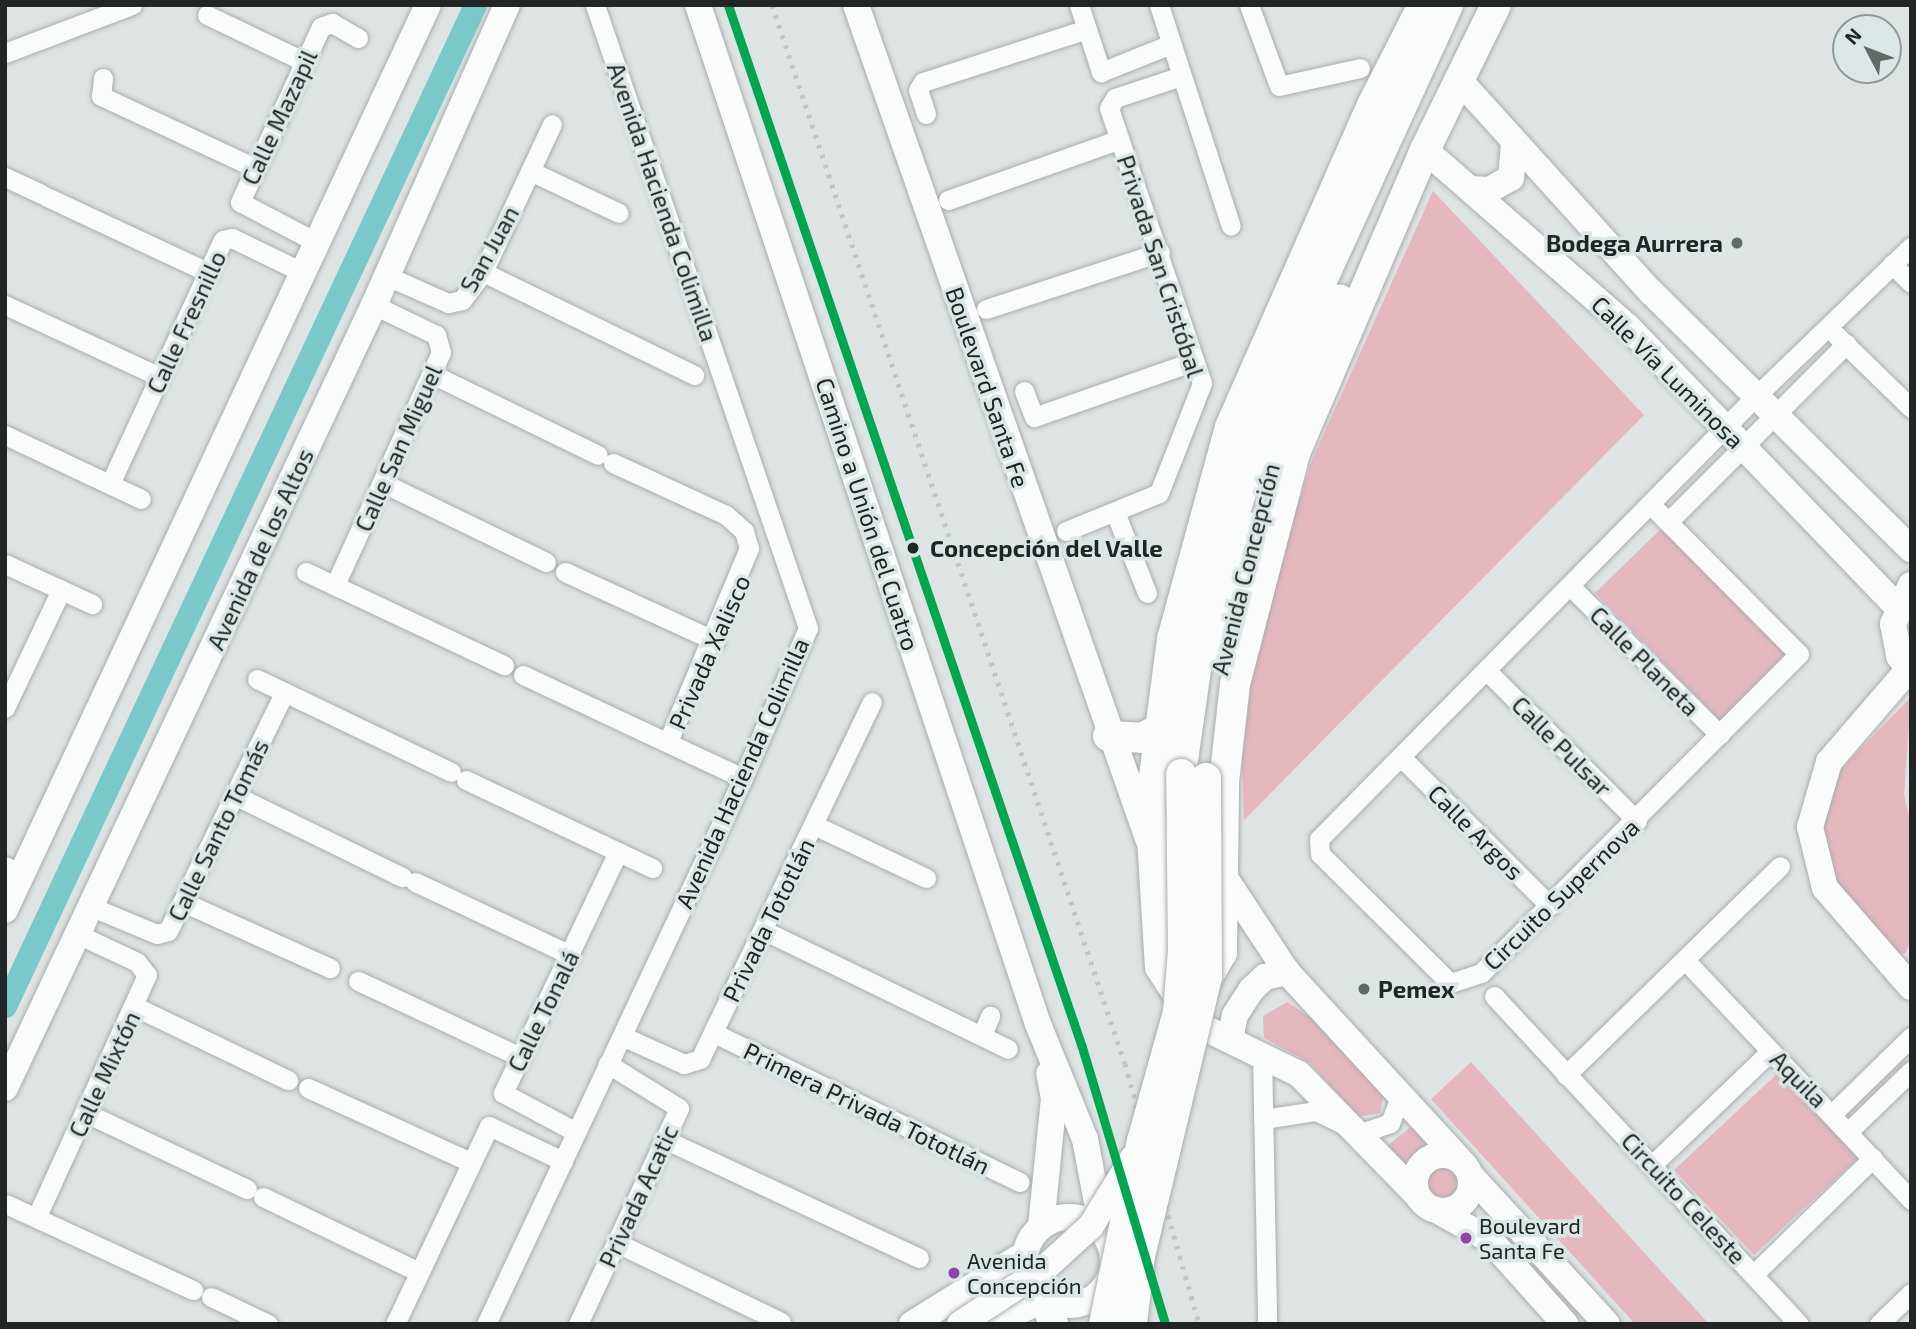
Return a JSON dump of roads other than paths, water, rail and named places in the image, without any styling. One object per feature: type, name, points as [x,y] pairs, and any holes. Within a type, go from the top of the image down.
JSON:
[{"type":"main road","points":[[1423,5],[1372,105],[1230,427],[1172,639],[1150,805],[1151,847],[1164,980],[1191,992],[1215,974],[1226,884],[1224,782],[1235,684],[1271,531],[1295,453],[1425,150],[1461,82],[1496,5]]},
{"type":"main road","name":"Avenida Concepción","points":[[1142,1141],[1178,1012],[1203,621],[1271,392],[1448,5]]},
{"type":"main road","name":"Avenida Concepción","points":[[1132,1324],[1161,1173],[1207,977],[1194,776],[1212,705],[1233,595],[1280,435],[1480,5]]},
{"type":"main road","points":[[1108,736],[1142,738],[1159,729]]},
{"type":"main road","points":[[1104,1324],[1142,1141]]},
{"type":"main road","points":[[1113,1267],[1124,1324]]},
{"type":"street","points":[[5,53],[132,5]]},
{"type":"street","points":[[7,904],[14,870],[304,273],[428,5]]},
{"type":"street","name":"Avenida de los Altos","points":[[5,1088],[374,305],[507,5]]},
{"type":"street","name":"Avenida Hacienda Colimilla","points":[[486,1324],[743,778],[804,642],[807,615],[595,5]]},
{"type":"street","name":"Camino a Unión del Cuatro","points":[[698,5],[1038,1024],[1085,1139],[1102,1230]]},
{"type":"street","name":"Boulevard Santa Fe","points":[[856,5],[1119,768],[1151,847]]},
{"type":"street","points":[[1079,5],[1103,73],[1171,44]]},
{"type":"street","points":[[1159,5],[1231,226]]},
{"type":"street","points":[[1249,5],[1279,86],[1360,68]]},
{"type":"street","points":[[207,15],[303,61]]},
{"type":"street","name":"Calle Mazapil","points":[[318,243],[240,206],[253,167],[303,61],[326,22],[358,38]]},
{"type":"street","points":[[926,114],[918,90],[923,82],[1087,29]]},
{"type":"street","name":"Privada San Cristóbal","points":[[1066,531],[1115,512],[1164,487],[1202,383],[1110,108],[1115,98],[1181,76]]},
{"type":"street","points":[[103,78],[101,96],[253,167]]},
{"type":"street","name":"Calle Vía Luminosa","points":[[1461,82],[1651,292],[1911,549]]},
{"type":"street","name":"San Juan","points":[[387,276],[453,304],[482,272],[552,124]]},
{"type":"street","points":[[948,200],[1120,139]]},
{"type":"street","points":[[1470,189],[1489,190],[1511,178],[1514,142]]},
{"type":"street","name":"Calle Vía Luminosa","points":[[1425,150],[1617,317],[1742,448],[1904,596]]},
{"type":"street","points":[[530,171],[619,213]]},
{"type":"street","points":[[5,177],[209,273]]},
{"type":"street","name":"Calle Fresnillo","points":[[110,484],[227,238],[304,273]]},
{"type":"street","name":"Circuito Supernova","points":[[1650,504],[1799,654],[1637,821],[1471,981],[1450,983],[1429,965],[1316,847],[1486,671],[1757,395],[1911,247]]},
{"type":"street","points":[[986,309],[1160,252]]},
{"type":"street","points":[[1892,264],[1911,283]]},
{"type":"street","points":[[482,272],[694,375]]},
{"type":"street","points":[[1617,317],[1623,296],[1651,292]]},
{"type":"street","points":[[5,305],[160,377]]},
{"type":"street","name":"Calle San Miguel","points":[[335,585],[434,375],[441,339],[374,305]]},
{"type":"street","points":[[1828,326],[1911,408]]},
{"type":"street","points":[[1668,522],[1846,344]]},
{"type":"street","points":[[1024,391],[1034,417],[1195,361]]},
{"type":"street","name":"Privada Xalisco","points":[[434,375],[737,523],[746,535],[748,563],[668,742]]},
{"type":"street","points":[[5,435],[141,499]]},
{"type":"street","points":[[383,483],[546,562]]},
{"type":"street","points":[[1115,512],[1147,593]]},
{"type":"street","points":[[5,564],[92,604]]},
{"type":"street","points":[[306,572],[504,665]]},
{"type":"street","points":[[565,572],[715,641]]},
{"type":"street","name":"Calle Planeta","points":[[1570,586],[1720,735]]},
{"type":"street","points":[[8,696],[61,590]]},
{"type":"street","points":[[1904,596],[1894,640],[1910,671],[1829,762],[1810,827],[1825,888],[1911,987]]},
{"type":"street","name":"Calle Pulsar","points":[[1486,671],[1637,821]]},
{"type":"street","points":[[523,675],[743,778]]},
{"type":"street","points":[[257,680],[652,868]]},
{"type":"street","name":"Calle Santo Tomás","points":[[92,907],[161,934],[183,902],[284,693]]},
{"type":"street","name":"Privada Tototlán","points":[[622,1036],[690,1065],[714,1033],[872,702]]},
{"type":"street","name":"Calle Argos","points":[[1402,758],[1550,906]]},
{"type":"street","name":"Boulevard Santa Fe","points":[[1119,768],[1150,805],[1191,831],[1287,972],[1606,1324]]},
{"type":"street","points":[[236,796],[571,955]]},
{"type":"street","points":[[814,825],[926,878]]},
{"type":"street","name":"Calle Tonalá","points":[[576,1132],[503,1097],[618,852]]},
{"type":"street","points":[[1566,1075],[1780,866]]},
{"type":"street","points":[[183,902],[330,968]]},
{"type":"street","points":[[764,930],[1008,1049]]},
{"type":"street","name":"Calle Mixtón","points":[[37,1216],[136,1007],[146,970],[79,935]]},
{"type":"street","name":"Aquila","points":[[1685,960],[1770,1051],[1833,1113],[1911,1200]]},
{"type":"street","points":[[1230,1040],[1235,1015],[1251,990],[1265,977],[1287,972]]},
{"type":"street","points":[[1164,980],[1182,1019],[1262,1053],[1299,1074],[1360,1133],[1417,1195],[1440,1212],[1490,1240],[1565,1324]]},
{"type":"street","points":[[358,981],[520,1057]]},
{"type":"street","name":"Circuito Celeste","points":[[1494,996],[1799,1324]]},
{"type":"street","points":[[136,1007],[288,1080]]},
{"type":"street","points":[[982,1035],[990,1016]]},
{"type":"street","name":"Camino a Unión del Cuatro","points":[[1038,1024],[1054,1098],[1041,1226]]},
{"type":"street","name":"Primera Privada Tototlán","points":[[714,1033],[1020,1182]]},
{"type":"street","points":[[1833,1113],[1911,1037]]},
{"type":"street","points":[[1653,1164],[1770,1051]]},
{"type":"street","points":[[1262,1053],[1267,1324]]},
{"type":"street","name":"Privada Acatic","points":[[578,1324],[666,1140],[678,1102],[608,1064]]},
{"type":"street","points":[[1849,1131],[1911,1071]]},
{"type":"street","points":[[308,1088],[468,1161]]},
{"type":"street","points":[[1263,1119],[1316,1111],[1360,1133],[1390,1123],[1400,1097]]},
{"type":"street","points":[[86,1113],[419,1272]]},
{"type":"street","points":[[395,1324],[468,1161],[492,1126],[563,1161]]},
{"type":"street","points":[[666,1140],[919,1258]]},
{"type":"street","points":[[960,1324],[1045,1268],[1091,1226],[1142,1141]]},
{"type":"street","points":[[1417,1195],[1415,1177],[1425,1161],[1441,1155],[1465,1167],[1465,1201],[1440,1212]]},
{"type":"street","points":[[1754,1274],[1873,1158]]},
{"type":"street","points":[[6,1204],[268,1324]]},
{"type":"street","points":[[912,1324],[1025,1254],[1041,1226],[1066,1216],[1102,1230],[1113,1267],[1089,1301],[1060,1305],[1049,1312],[990,1324]]},
{"type":"street","points":[[617,1243],[781,1322]]},
{"type":"street","points":[[1025,1254],[1029,1280],[1049,1312]]},
{"type":"street","points":[[1879,1324],[1911,1293]]},
{"type":"waterway","points":[[5,1006],[475,5]]},
{"type":"railway","points":[[772,5],[1125,1064],[1199,1324]]},
{"type":"place","name":"Bodega Aurrera","points":[[1737,243]]},
{"type":"place","name":"Concepción del Valle","points":[[913,548]]},
{"type":"place","name":"Pemex","points":[[1364,989]]},
{"type":"place","name":"Boulevard Santa Fe","points":[[1466,1238]]},
{"type":"place","name":"Avenida Concepción","points":[[954,1273]]}]
